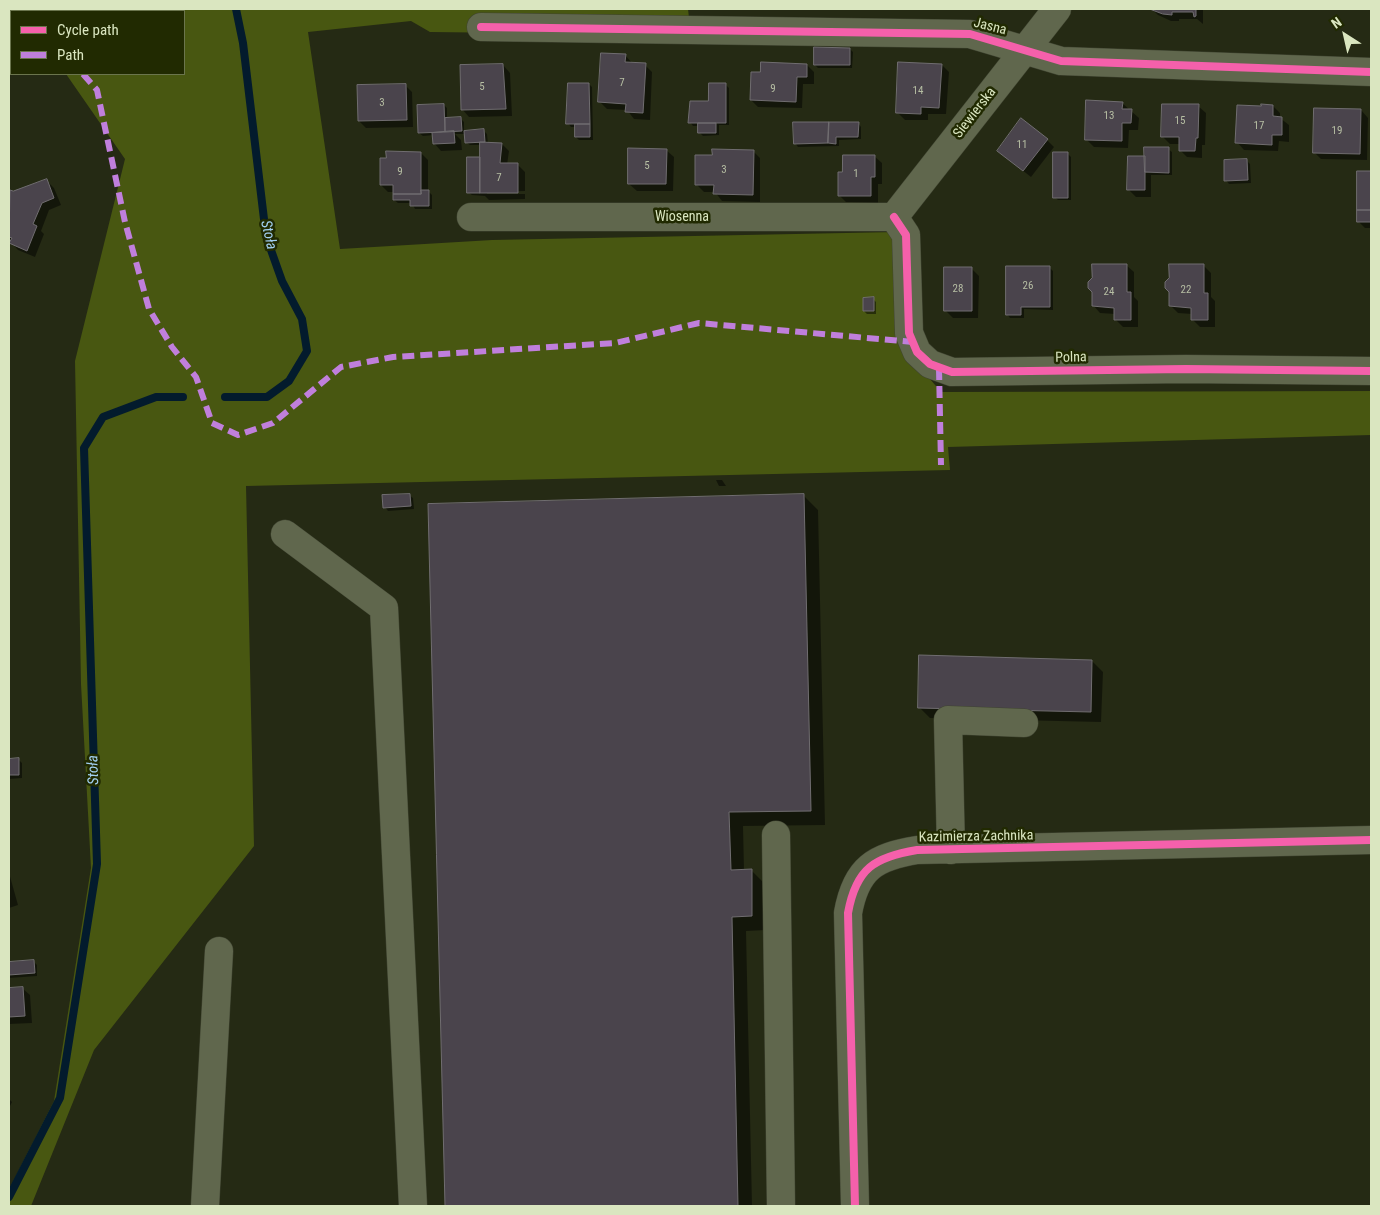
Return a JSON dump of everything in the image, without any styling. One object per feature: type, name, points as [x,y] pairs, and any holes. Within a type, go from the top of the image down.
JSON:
[{"type":"street","name":"Siewierska","points":[[894,218],[1056,9]]},
{"type":"street","name":"Jasna","points":[[481,27],[970,34],[1025,49],[1061,62],[1371,72]]},
{"type":"street","name":"Wiosenna","points":[[471,217],[894,218]]},
{"type":"street","name":"Polna","points":[[894,218],[906,235],[909,333],[917,352],[930,364],[952,372],[1186,369],[1371,371]]},
{"type":"street","points":[[285,534],[384,608],[413,1206]]},
{"type":"street","points":[[951,850],[948,720],[1024,723]]},
{"type":"street","points":[[776,835],[781,1206]]},
{"type":"street","name":"Kazimierza Zachnika","points":[[855,1206],[848,913],[852,890],[874,862],[917,850],[1371,840]]},
{"type":"street","points":[[205,1206],[219,951]]},
{"type":"green space","points":[[20,9],[688,9],[691,35],[430,32],[411,21],[308,32],[340,249],[492,240],[896,232],[902,346],[941,392],[1371,391],[1371,435],[948,447],[950,470],[246,486],[254,846],[94,1050],[31,1206],[9,1206],[9,1189],[54,1101],[91,868],[81,684],[75,361],[125,159],[67,75],[185,75],[185,10]]},
{"type":"building","points":[[1150,9],[1196,9],[1196,16],[1194,17],[1193,12],[1172,12],[1172,15]]},
{"type":"building","points":[[814,47],[850,48],[850,65],[814,65]]},
{"type":"building","points":[[601,53],[626,54],[625,62],[646,63],[643,113],[625,112],[626,104],[598,102]]},
{"type":"building","points":[[761,62],[807,64],[807,77],[797,77],[796,102],[750,100],[751,72],[760,72]]},
{"type":"building","points":[[898,62],[942,64],[939,108],[921,107],[921,114],[896,113]]},
{"type":"building","points":[[503,64],[506,109],[461,110],[460,65]]},
{"type":"building","points":[[568,83],[589,83],[590,124],[566,124]]},
{"type":"building","points":[[709,83],[726,83],[726,123],[688,123],[690,101],[708,101]]},
{"type":"building","points":[[406,84],[407,120],[358,121],[357,85]]},
{"type":"building","points":[[1086,100],[1123,102],[1122,109],[1132,109],[1131,123],[1122,123],[1122,141],[1085,140]]},
{"type":"building","points":[[444,104],[445,132],[418,133],[417,105]]},
{"type":"building","points":[[1162,104],[1199,104],[1198,138],[1196,138],[1195,151],[1179,151],[1179,137],[1161,137]]},
{"type":"building","points":[[1261,104],[1273,105],[1273,116],[1282,117],[1282,135],[1272,135],[1272,145],[1235,143],[1237,105],[1261,106]]},
{"type":"building","points":[[1314,108],[1361,109],[1360,154],[1313,153]]},
{"type":"building","points":[[461,117],[462,131],[445,132],[445,118]]},
{"type":"building","points":[[1021,118],[1048,139],[1023,171],[997,151]]},
{"type":"building","points":[[793,122],[829,122],[828,143],[794,144]]},
{"type":"building","points":[[829,122],[859,122],[858,137],[836,137],[836,144],[828,143]]},
{"type":"building","points":[[698,123],[716,123],[716,133],[698,133]]},
{"type":"building","points":[[575,124],[590,124],[590,137],[575,137]]},
{"type":"building","points":[[484,129],[485,142],[465,143],[464,131]]},
{"type":"building","points":[[454,131],[455,143],[433,144],[432,133]]},
{"type":"building","points":[[480,142],[502,143],[500,163],[518,163],[518,193],[480,193]]},
{"type":"building","points":[[1144,147],[1169,147],[1169,173],[1145,172]]},
{"type":"building","points":[[628,148],[667,149],[666,184],[628,184]]},
{"type":"building","points":[[712,149],[754,150],[753,195],[713,194],[714,185],[695,185],[695,155],[712,155]]},
{"type":"building","points":[[386,151],[421,152],[421,194],[393,194],[393,185],[380,185],[380,158],[386,158]]},
{"type":"building","points":[[1053,152],[1068,152],[1068,198],[1053,198]]},
{"type":"building","points":[[843,155],[875,155],[875,177],[871,177],[871,196],[838,196],[838,172],[842,172]]},
{"type":"building","points":[[1128,156],[1145,156],[1145,190],[1127,190]]},
{"type":"building","points":[[467,157],[480,157],[480,193],[467,193]]},
{"type":"building","points":[[1247,159],[1248,180],[1224,181],[1224,160]]},
{"type":"building","points":[[1357,171],[1371,171],[1371,210],[1357,210]]},
{"type":"building","points":[[47,179],[54,198],[42,203],[33,224],[37,226],[27,251],[9,243],[12,238],[9,237],[10,190],[13,191]]},
{"type":"building","points":[[421,190],[429,190],[429,206],[410,206],[410,200],[393,200],[393,194],[421,194]]},
{"type":"building","points":[[1357,210],[1371,210],[1371,222],[1357,222]]},
{"type":"building","points":[[1092,264],[1127,264],[1127,292],[1131,292],[1131,320],[1114,320],[1114,308],[1092,306],[1092,292],[1088,288],[1088,282],[1092,278]]},
{"type":"building","points":[[1169,264],[1204,264],[1204,293],[1208,293],[1208,320],[1191,320],[1191,308],[1169,306],[1169,292],[1165,288],[1165,282],[1169,278]]},
{"type":"building","points":[[1006,266],[1050,266],[1050,307],[1021,307],[1021,315],[1006,315]]},
{"type":"building","points":[[944,267],[972,267],[972,311],[944,311]]},
{"type":"building","points":[[874,297],[874,311],[863,311],[863,298]]},
{"type":"building","points":[[410,494],[411,506],[383,508],[382,495]]},
{"type":"building","points":[[804,494],[811,811],[729,812],[731,870],[752,869],[752,916],[732,917],[738,1206],[445,1206],[428,504]]},
{"type":"building","points":[[919,655],[1092,660],[1091,712],[918,708]]},
{"type":"building","points":[[19,758],[19,775],[9,775],[9,759]]},
{"type":"building","points":[[34,960],[35,973],[9,975],[9,962]]},
{"type":"building","points":[[23,987],[25,1016],[9,1017],[9,988]]},
{"type":"waterway","name":"Stoła","points":[[225,397],[267,397],[289,381],[307,351],[302,319],[282,281],[266,236],[243,43],[236,9]]},
{"type":"waterway","name":"Stoła","points":[[9,1197],[60,1098],[97,864],[84,448],[103,417],[156,397],[183,397]]},
{"type":"marked path","points":[[84,75],[97,90],[125,222],[149,309],[172,347],[196,377],[212,423],[238,435],[273,423],[341,367],[393,357],[615,343],[699,323],[913,342]]},
{"type":"marked path","points":[[939,368],[941,465]]},
{"type":"cycle path","points":[[481,27],[970,34],[1061,61],[1371,72]]},
{"type":"cycle path","points":[[894,217],[906,235],[909,333],[917,352],[930,364],[952,372],[1186,369],[1371,371]]},
{"type":"cycle path","points":[[855,1206],[848,913],[856,885],[870,867],[890,856],[917,850],[1371,840]]}]
